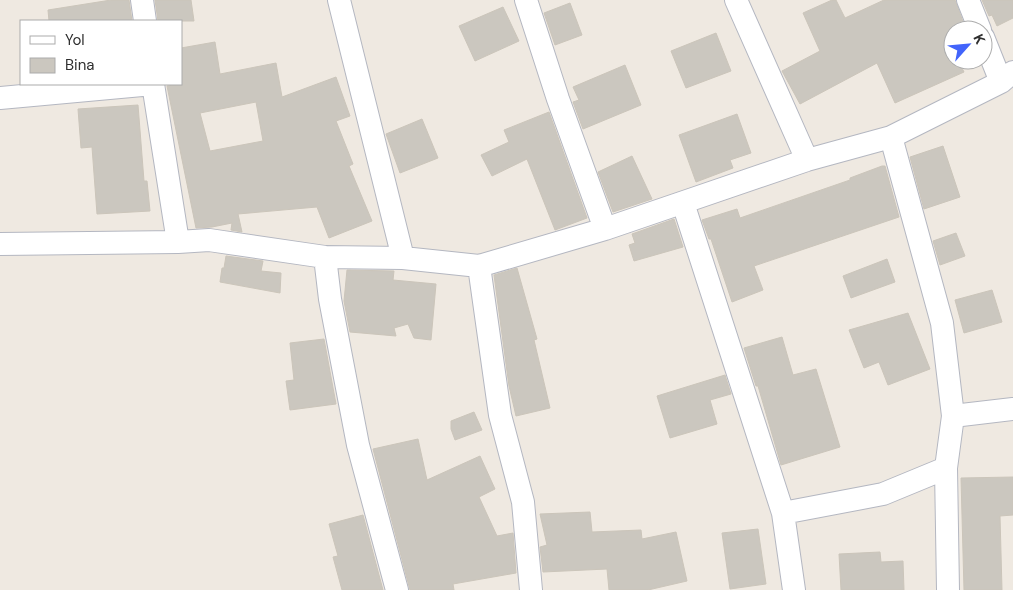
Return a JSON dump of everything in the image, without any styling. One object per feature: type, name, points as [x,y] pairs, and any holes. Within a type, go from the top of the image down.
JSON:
[{"type":"street","points":[[142,0],[145,20]]},
{"type":"street","points":[[339,0],[403,258]]},
{"type":"street","points":[[526,0],[558,100],[605,229]]},
{"type":"street","points":[[736,0],[807,160]]},
{"type":"street","points":[[968,0],[976,20]]},
{"type":"street","points":[[0,244],[209,240],[325,257],[403,258],[479,266],[605,229],[807,160],[891,137],[1007,77],[993,54]]},
{"type":"street","points":[[0,98],[142,85]]},
{"type":"street","points":[[153,85],[178,242]]},
{"type":"street","points":[[891,137],[942,323],[952,416],[946,468],[948,590]]},
{"type":"street","points":[[683,203],[783,513],[794,590]]},
{"type":"street","points":[[325,257],[330,299],[358,445],[397,590]]},
{"type":"street","points":[[479,266],[500,415],[523,502],[531,590]]},
{"type":"street","points":[[952,416],[1013,409]]},
{"type":"street","points":[[783,513],[883,494],[946,468]]},
{"type":"building","points":[[111,0],[129,0],[132,20],[49,20],[48,10]]},
{"type":"building","points":[[155,0],[191,0],[194,21],[158,20]]},
{"type":"building","points":[[832,0],[836,0],[845,18],[884,0],[955,0],[962,20],[943,20],[943,70],[963,70],[964,72],[895,103],[877,63],[800,104],[782,71],[820,51],[803,13]]},
{"type":"building","points":[[982,0],[1013,0],[1013,18],[997,26],[992,15],[989,16]]},
{"type":"building","points":[[570,3],[582,35],[555,45],[544,13]]},
{"type":"building","points":[[503,7],[519,41],[475,61],[459,26]]},
{"type":"building","points":[[716,33],[731,71],[686,88],[671,51]]},
{"type":"building","points":[[215,42],[220,74],[276,63],[282,97],[336,77],[350,116],[336,121],[353,164],[349,166],[372,221],[329,238],[317,207],[238,214],[242,232],[231,230],[232,223],[196,228],[167,86],[182,85],[182,48]],"holes":[[[256,102],[263,141],[210,151],[200,113]]]},
{"type":"building","points":[[625,65],[641,105],[583,129],[573,102],[579,100],[573,87]]},
{"type":"building","points":[[138,105],[144,181],[147,181],[150,211],[97,214],[92,147],[81,148],[78,109]]},
{"type":"building","points":[[549,112],[587,218],[555,230],[527,159],[492,176],[481,155],[509,142],[504,130]]},
{"type":"building","points":[[737,114],[751,153],[730,160],[733,168],[696,182],[679,135]]},
{"type":"building","points":[[422,119],[438,158],[400,173],[386,134]]},
{"type":"building","points":[[943,146],[960,197],[924,209],[910,157]]},
{"type":"building","points":[[632,156],[652,199],[613,212],[598,172]]},
{"type":"building","points":[[885,166],[899,217],[754,266],[763,290],[732,302],[711,239],[709,239],[702,220],[737,209],[740,218],[850,180],[850,178]]},
{"type":"building","points":[[674,219],[683,247],[634,261],[629,245],[635,243],[632,234]]},
{"type":"building","points":[[956,233],[965,256],[940,265],[933,241]]},
{"type":"building","points":[[226,256],[263,261],[261,271],[281,273],[280,293],[220,282]]},
{"type":"building","points":[[887,259],[895,282],[851,298],[843,276]]},
{"type":"building","points":[[517,268],[537,339],[534,340],[550,408],[516,416],[509,386],[494,275]]},
{"type":"building","points":[[347,270],[394,271],[393,280],[436,284],[431,340],[414,338],[408,324],[394,328],[396,336],[350,332],[344,301]]},
{"type":"building","points":[[992,290],[1002,322],[964,333],[955,300]]},
{"type":"building","points":[[908,313],[930,369],[888,385],[879,362],[864,368],[849,330]]},
{"type":"building","points":[[782,337],[793,375],[816,369],[840,447],[781,465],[758,386],[756,386],[744,348]]},
{"type":"building","points":[[324,339],[336,404],[290,410],[286,381],[294,380],[290,343]]},
{"type":"building","points":[[725,375],[731,394],[710,400],[717,424],[670,438],[657,396]]},
{"type":"building","points":[[474,412],[482,430],[455,440],[451,429],[451,421]]},
{"type":"building","points":[[418,439],[427,480],[480,456],[495,489],[479,497],[497,536],[513,533],[516,573],[453,584],[454,590],[410,590],[373,449]]},
{"type":"building","points":[[1013,477],[1013,515],[1000,516],[1002,590],[964,590],[961,478]]},
{"type":"building","points":[[590,512],[592,532],[641,530],[642,539],[676,532],[687,581],[648,590],[609,590],[607,569],[543,572],[540,547],[547,545],[540,514]]},
{"type":"building","points":[[363,515],[383,590],[342,590],[333,557],[338,556],[329,524]]},
{"type":"building","points":[[758,529],[766,584],[730,589],[722,533]]},
{"type":"building","points":[[880,552],[881,562],[903,561],[904,590],[841,590],[839,554]]}]
